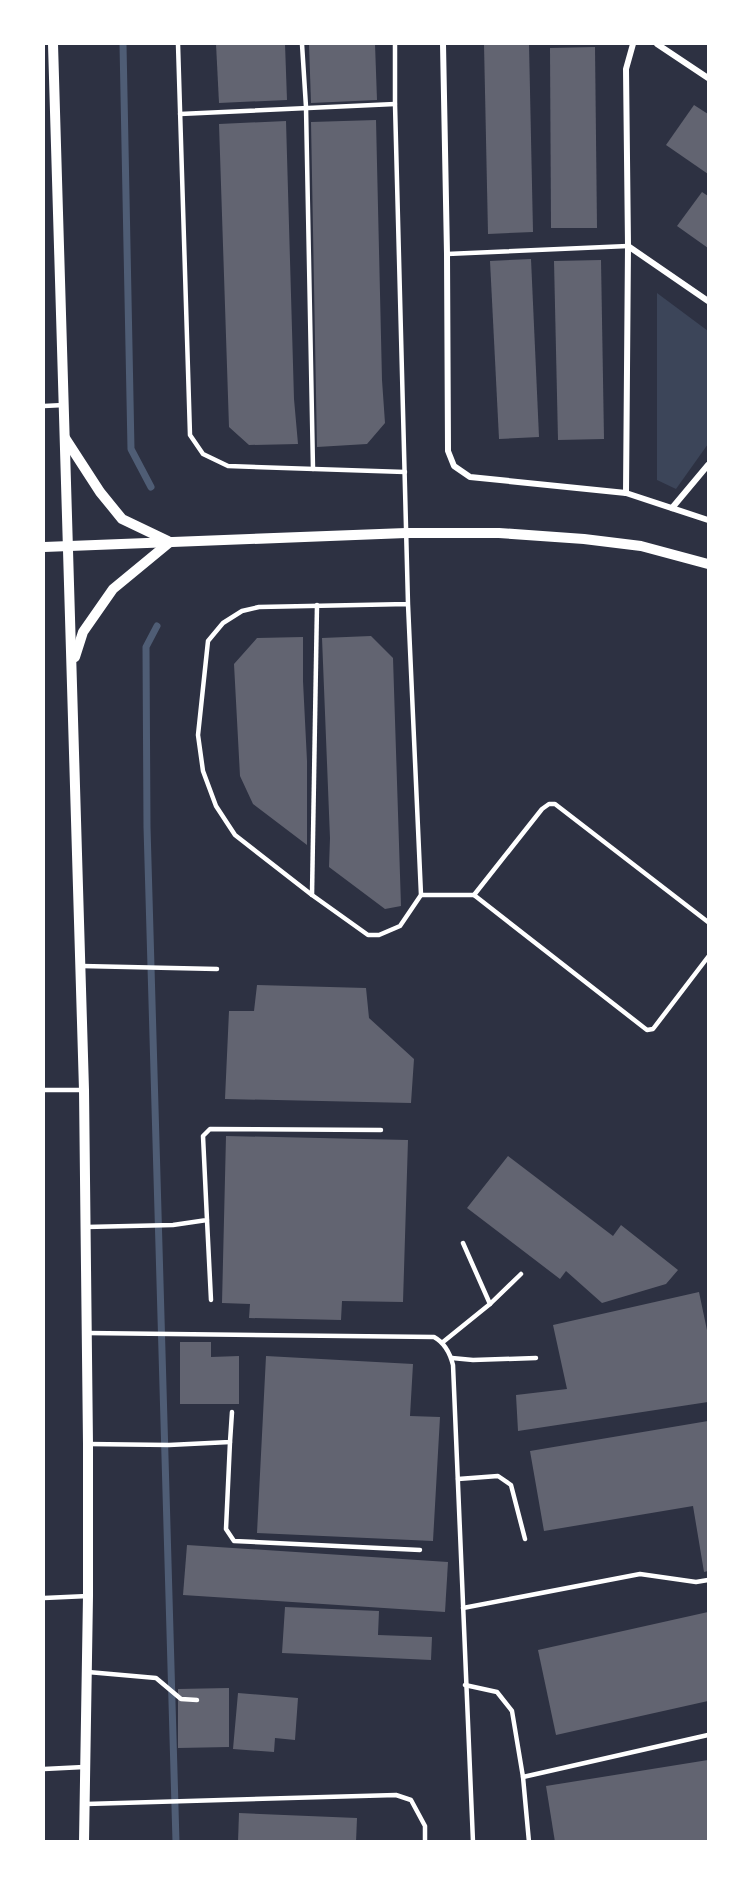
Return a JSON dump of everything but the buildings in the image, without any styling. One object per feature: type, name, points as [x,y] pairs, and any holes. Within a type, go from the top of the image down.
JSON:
[{"type":"street","points":[[53,44],[82,966],[88,1444],[84,1842]]},
{"type":"street","points":[[443,44],[448,451],[454,466],[470,477],[626,493],[708,519]]},
{"type":"street","points":[[626,493],[628,246],[626,69],[633,44]]},
{"type":"street","points":[[657,44],[708,78]]},
{"type":"street","points":[[628,246],[708,301]]},
{"type":"street","points":[[65,438],[100,492],[122,519],[164,542]]},
{"type":"street","points":[[672,508],[708,465]]},
{"type":"street","points":[[44,548],[406,533],[500,533],[641,546],[708,564]]},
{"type":"street","points":[[72,666],[83,632],[113,589],[164,542]]},
{"type":"lane","points":[[178,44],[190,435],[203,454],[228,466],[405,472]]},
{"type":"lane","points":[[302,44],[306,108],[313,469]]},
{"type":"lane","points":[[395,44],[408,604],[421,895],[400,926],[379,935],[368,935],[235,836],[216,806],[203,771],[198,735],[208,641],[223,623],[242,611],[259,607],[408,604]]},
{"type":"lane","points":[[180,114],[395,104]]},
{"type":"lane","points":[[447,254],[628,246]]},
{"type":"lane","points":[[44,406],[64,405]]},
{"type":"lane","points":[[312,895],[317,605]]},
{"type":"lane","points":[[474,896],[542,809],[549,804],[555,804],[708,922]]},
{"type":"lane","points":[[421,895],[474,896],[647,1030],[653,1029],[708,957]]},
{"type":"lane","points":[[82,966],[217,969]]},
{"type":"lane","points":[[44,1090],[84,1090]]},
{"type":"lane","points":[[211,1300],[203,1136],[210,1129],[381,1130]]},
{"type":"lane","points":[[86,1227],[164,1225],[207,1220]]},
{"type":"lane","points":[[463,1243],[490,1304]]},
{"type":"lane","points":[[442,1342],[490,1304],[521,1274]]},
{"type":"lane","points":[[87,1333],[434,1337],[442,1342],[452,1358],[472,1842]]},
{"type":"lane","points":[[452,1358],[473,1360],[536,1358]]},
{"type":"lane","points":[[232,1412],[226,1529],[234,1541],[420,1550]]},
{"type":"lane","points":[[88,1444],[169,1445],[230,1442]]},
{"type":"lane","points":[[458,1479],[498,1476],[511,1485],[525,1539]]},
{"type":"lane","points":[[463,1608],[640,1574],[696,1582],[708,1580]]},
{"type":"lane","points":[[44,1598],[88,1596]]},
{"type":"lane","points":[[86,1672],[156,1678],[180,1699],[197,1700]]},
{"type":"lane","points":[[465,1685],[497,1692],[512,1711],[523,1777],[529,1842]]},
{"type":"lane","points":[[523,1777],[708,1735]]},
{"type":"lane","points":[[44,1769],[84,1767]]},
{"type":"lane","points":[[83,1804],[396,1796],[411,1800],[425,1826],[425,1842]]},
{"type":"shaded area","points":[[657,293],[708,331],[708,444],[676,489],[657,480]]},
{"type":"waterway","points":[[123,44],[131,449],[151,487]]},
{"type":"waterway","points":[[157,626],[146,647],[147,827],[176,1842]]}]
